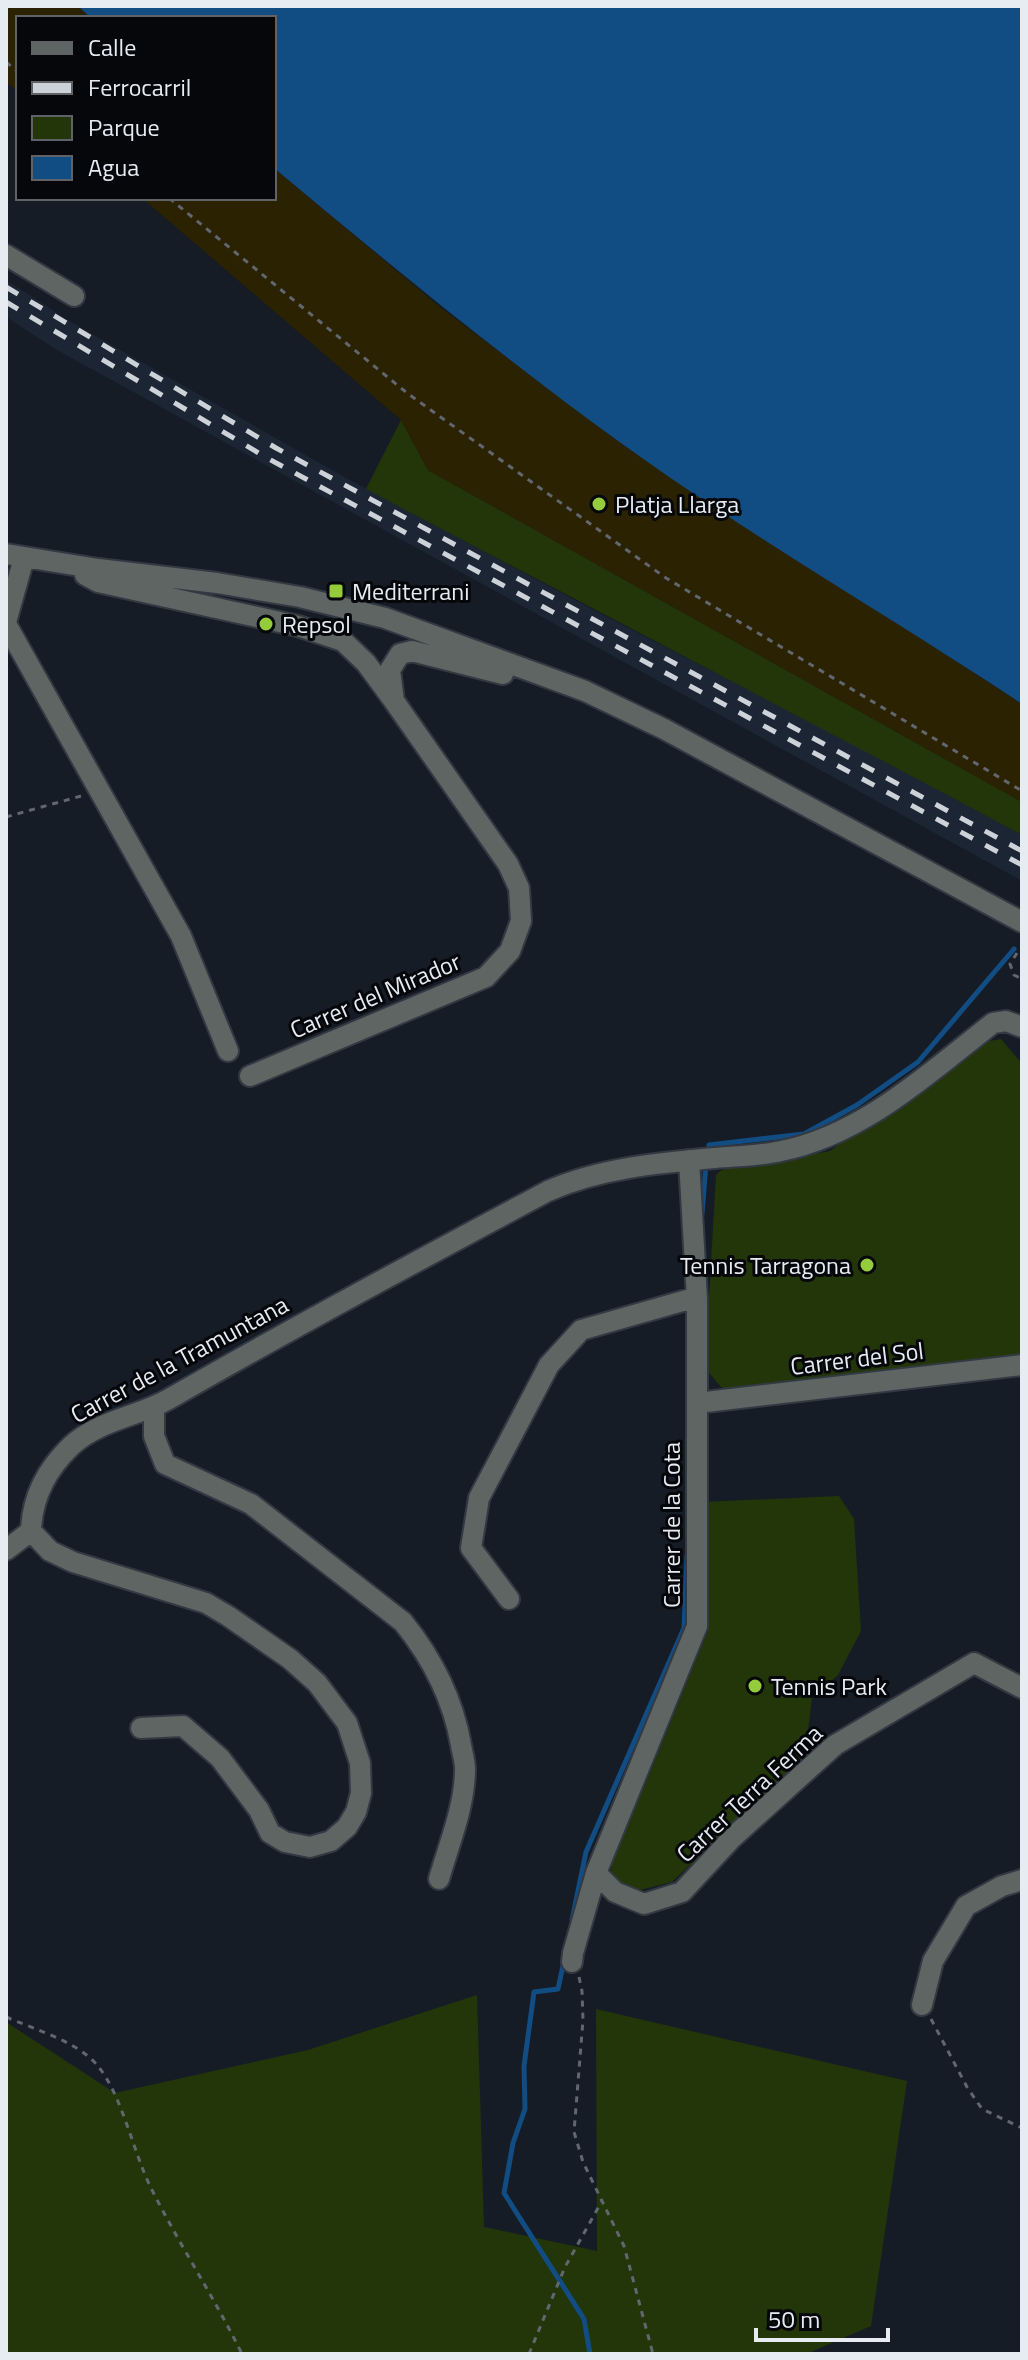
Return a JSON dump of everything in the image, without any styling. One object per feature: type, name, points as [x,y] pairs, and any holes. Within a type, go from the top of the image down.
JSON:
[{"type":"street","points":[[6,255],[74,296]]},
{"type":"street","points":[[228,1051],[181,936],[6,623],[15,556],[217,583],[300,597],[385,618],[565,684],[664,729],[1022,922]]},
{"type":"street","name":"Carrer del Mirador","points":[[66,564],[98,582],[298,626],[343,641],[366,663],[394,701],[508,864],[519,888],[521,921],[510,951],[486,977],[250,1076]]},
{"type":"street","points":[[394,701],[390,670],[400,654],[412,651],[532,682],[565,684]]},
{"type":"street","name":"Carrer de la Tramuntana","points":[[31,1531],[37,1494],[49,1472],[73,1444],[106,1422],[154,1407],[548,1191],[598,1173],[791,1149],[847,1127],[888,1102],[993,1023],[1006,1021],[1022,1027]]},
{"type":"street","name":"Carrer de la Cota","points":[[573,1958],[596,1873],[697,1626],[698,1393],[693,1160]]},
{"type":"street","points":[[509,1599],[471,1548],[479,1498],[549,1365],[581,1330],[697,1298]]},
{"type":"street","name":"Carrer del Sol","points":[[698,1393],[1022,1365]]},
{"type":"street","points":[[154,1407],[154,1436],[165,1464],[251,1504],[403,1622],[419,1641],[434,1666],[458,1730],[465,1769],[459,1809],[439,1879]]},
{"type":"street","points":[[6,1550],[31,1531],[50,1551],[73,1562],[206,1603],[290,1659],[317,1683],[347,1723],[360,1763],[361,1793],[356,1812],[347,1827],[331,1841],[310,1847],[285,1842],[270,1833],[259,1810],[220,1758],[183,1726],[141,1728]]},
{"type":"street","name":"Carrer Terra Ferma","points":[[596,1873],[615,1892],[644,1904],[682,1892],[732,1838],[835,1745],[974,1663],[1022,1688]]},
{"type":"street","points":[[922,2005],[933,1961],[966,1906],[1002,1886],[1022,1880]]},
{"type":"path","points":[[171,200],[407,393],[666,578],[1022,791]]},
{"type":"path","points":[[6,817],[100,790]]},
{"type":"path","points":[[1017,953],[1010,964],[1014,975],[1022,979]]},
{"type":"path","points":[[573,1958],[582,1991],[583,2020],[574,2132],[583,2162],[624,2246],[653,2354]]},
{"type":"path","points":[[922,2005],[982,2109],[1022,2128]]},
{"type":"path","points":[[6,2017],[75,2047],[96,2063],[108,2079],[150,2186],[242,2354]]},
{"type":"path","points":[[529,2354],[565,2267],[602,2201]]},
{"type":"shaded area","points":[[6,280],[71,322],[348,479],[1022,835],[1022,881],[57,350],[6,317]]},
{"type":"green space","points":[[401,420],[428,470],[1022,802],[1022,835],[366,489]]},
{"type":"green space","name":"Tennis Tarragona","points":[[1001,1039],[1022,1064],[1022,1355],[731,1391],[721,1387],[705,1368],[716,1175],[722,1170],[830,1151],[978,1043]]},
{"type":"green space","name":"Tennis Park","points":[[839,1496],[854,1519],[861,1631],[838,1675],[812,1697],[805,1757],[672,1882],[632,1892],[621,1887],[611,1872],[612,1855],[645,1785],[708,1631],[703,1502]]},
{"type":"green space","points":[[477,1995],[484,2227],[597,2251],[596,2009],[907,2081],[871,2326],[806,2354],[6,2354],[6,2022],[115,2093],[308,2050]]},
{"type":"sand","points":[[6,6],[78,6],[89,16],[16,16],[16,90],[6,82]]},
{"type":"sand","name":"Platja Llarga","points":[[276,170],[441,308],[626,447],[1022,704],[1022,802],[428,470],[401,420],[144,200],[276,200]]},
{"type":"water","points":[[78,6],[1022,6],[1022,704],[723,513],[625,446],[491,345],[276,170],[276,16],[89,16]]},
{"type":"waterway","points":[[708,1154],[709,1145],[804,1134],[857,1105],[918,1062],[1014,949]]},
{"type":"waterway","points":[[702,1214],[706,1164]]},
{"type":"waterway","points":[[572,1920],[586,1852],[684,1628],[687,1556]]},
{"type":"waterway","points":[[564,1961],[558,1989],[534,1992],[524,2066],[525,2109],[513,2143],[504,2193],[584,2319],[590,2354]]},
{"type":"railway","points":[[6,287],[276,448],[1022,851]]},
{"type":"railway","points":[[6,302],[267,458],[1022,865]]},
{"type":"place","name":"Platja Llarga","points":[[599,504]]},
{"type":"place","name":"Mediterrani","points":[[336,591]]},
{"type":"place","name":"Repsol","points":[[266,624]]},
{"type":"place","name":"Tennis Tarragona","points":[[867,1265]]},
{"type":"place","name":"Tennis Park","points":[[755,1686]]}]
